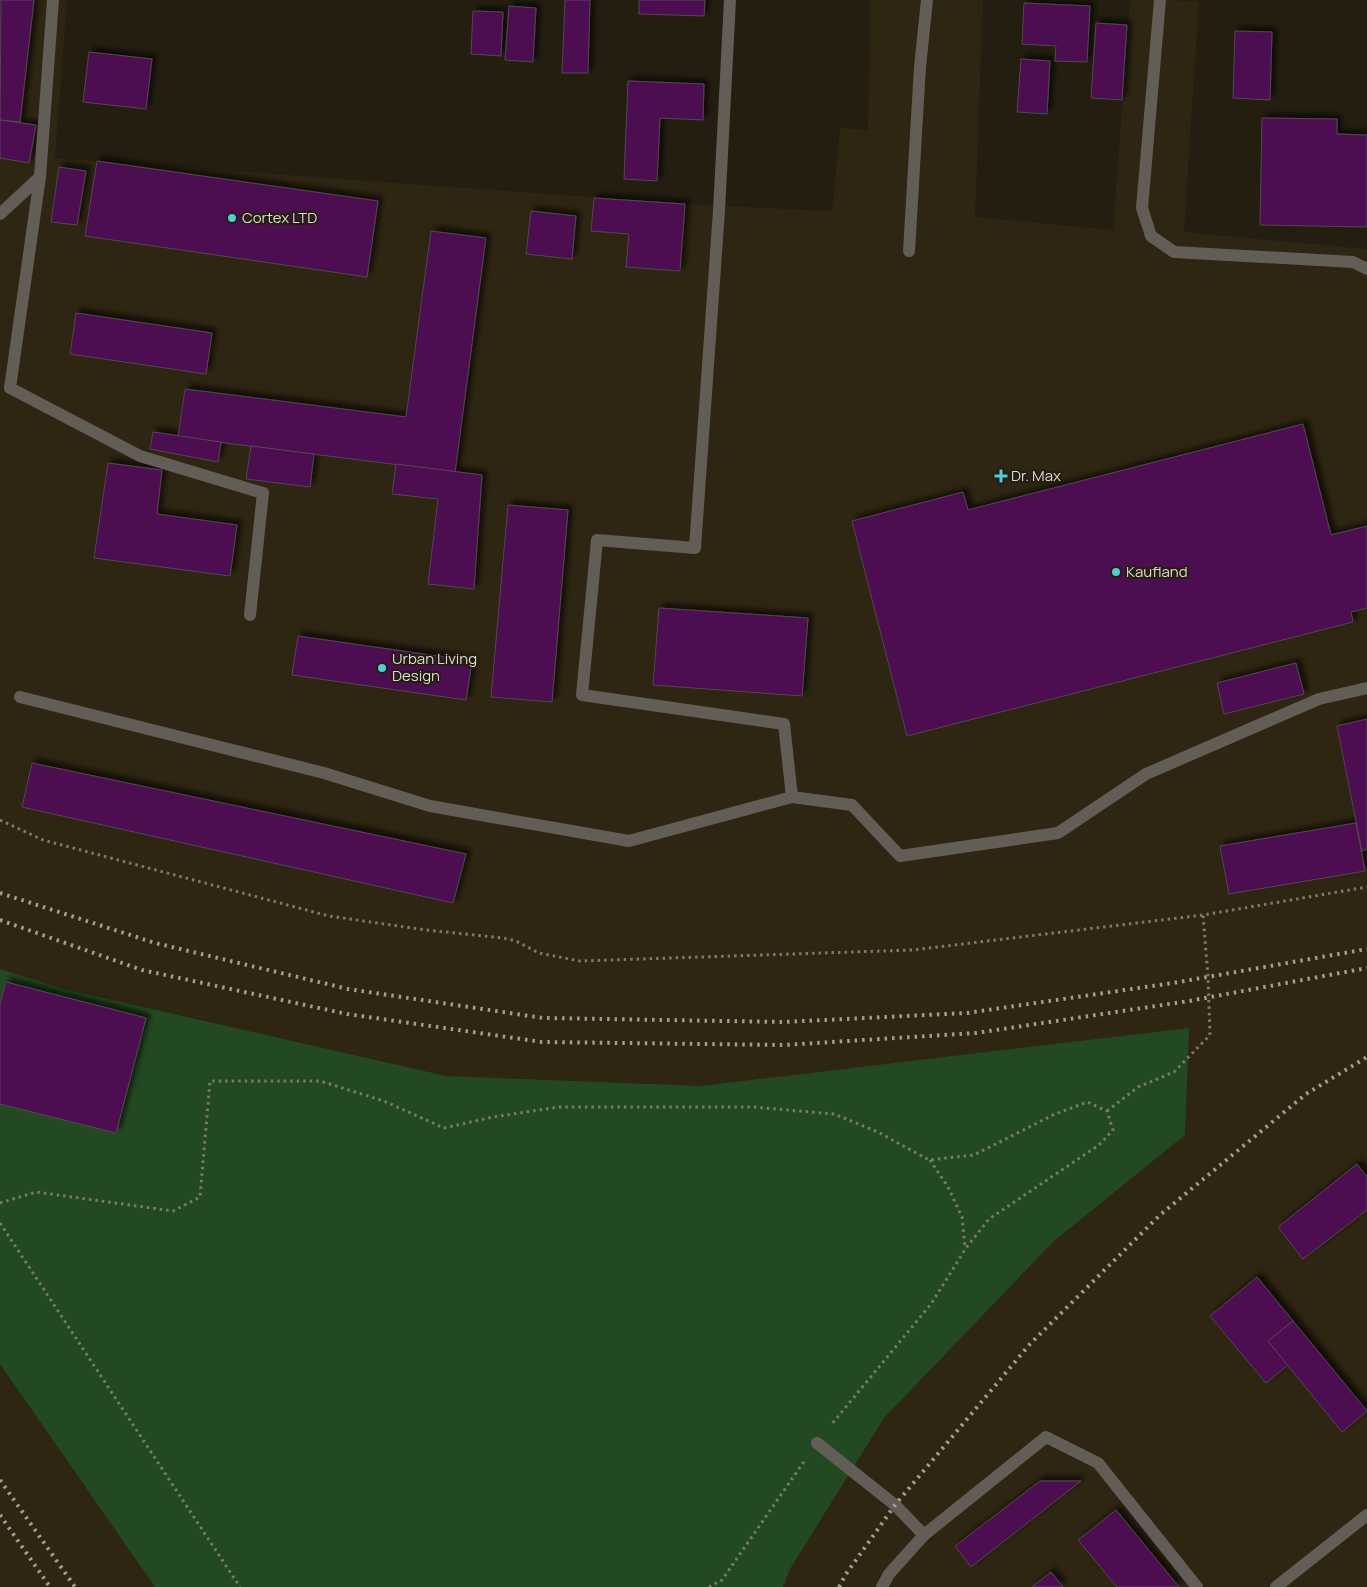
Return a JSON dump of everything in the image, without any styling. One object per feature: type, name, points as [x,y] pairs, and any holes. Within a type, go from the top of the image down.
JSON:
[{"type":"lane","points":[[54,0],[40,177],[10,388],[140,456],[264,493],[250,615]]},
{"type":"lane","points":[[730,0],[719,211],[695,548],[597,540],[582,695],[784,724],[792,797]]},
{"type":"lane","points":[[909,251],[920,67],[927,0]]},
{"type":"lane","points":[[1160,0],[1142,208],[1151,236],[1174,252],[1353,262],[1367,269]]},
{"type":"lane","points":[[0,214],[40,177]]},
{"type":"lane","points":[[20,697],[324,773],[430,806],[629,841],[792,797],[852,806],[900,856],[1058,833],[1146,774],[1319,699],[1367,688]]},
{"type":"lane","points":[[882,1587],[889,1574],[924,1535],[1046,1437],[1098,1463],[1197,1587]]},
{"type":"lane","points":[[817,1443],[895,1505],[924,1535]]},
{"type":"lane","points":[[1276,1587],[1367,1515]]},
{"type":"path","points":[[0,820],[43,840],[329,916],[426,930],[503,938],[516,941],[539,953],[580,961],[913,950],[1203,915],[1367,887]]},
{"type":"path","points":[[1107,1111],[1138,1087],[1174,1072],[1210,1035],[1203,915]]},
{"type":"path","points":[[0,1203],[36,1192],[173,1211],[200,1197],[210,1081],[320,1080],[384,1101],[444,1128],[559,1106],[753,1107],[834,1114],[878,1132],[930,1160],[948,1187],[962,1218],[966,1248]]},
{"type":"path","points":[[709,1587],[722,1580],[817,1443],[931,1304],[966,1248],[989,1219],[1099,1145],[1113,1130],[1107,1111],[1087,1102],[1053,1115],[974,1155],[930,1160]]},
{"type":"path","points":[[0,1223],[240,1587]]},
{"type":"shaded area","points":[[0,0],[67,0],[55,158],[685,204],[832,211],[840,128],[868,130],[870,0],[983,0],[975,217],[1113,230],[1130,0],[1199,2],[1184,232],[1367,249],[1367,1587],[0,1587]]},
{"type":"green space","points":[[0,969],[64,989],[446,1076],[701,1086],[1189,1028],[1185,1135],[1054,1241],[884,1418],[790,1569],[783,1587],[155,1587],[0,1364]]},
{"type":"building","points":[[1,0],[34,0],[20,122],[0,120]]},
{"type":"building","points":[[565,0],[590,0],[588,73],[562,73]]},
{"type":"building","points":[[639,0],[705,0],[704,16],[639,14]]},
{"type":"building","points":[[1024,3],[1090,6],[1087,62],[1055,61],[1056,46],[1022,44]]},
{"type":"building","points":[[509,6],[536,8],[533,62],[505,60]]},
{"type":"building","points":[[473,11],[503,12],[501,56],[471,54]]},
{"type":"building","points":[[1096,23],[1127,25],[1122,100],[1091,98]]},
{"type":"building","points":[[1235,31],[1272,32],[1270,100],[1233,98]]},
{"type":"building","points":[[89,52],[152,59],[146,109],[83,102]]},
{"type":"building","points":[[1021,59],[1050,61],[1047,114],[1017,112]]},
{"type":"building","points":[[628,81],[704,84],[703,120],[660,118],[657,181],[624,179]]},
{"type":"building","points":[[1262,118],[1337,119],[1337,134],[1367,135],[1367,227],[1260,225]]},
{"type":"building","points":[[0,120],[36,125],[29,163],[0,158]]},
{"type":"building","name":"Cortex LTD","points":[[97,161],[378,201],[367,277],[85,236]]},
{"type":"building","points":[[59,167],[86,171],[77,225],[51,222]]},
{"type":"building","points":[[594,198],[685,204],[680,271],[626,267],[629,234],[591,231]]},
{"type":"building","points":[[531,211],[576,216],[572,259],[526,254]]},
{"type":"building","points":[[431,231],[486,238],[455,472],[178,437],[185,389],[406,417]]},
{"type":"building","points":[[76,313],[212,333],[206,374],[70,354]]},
{"type":"building","name":"Kaufland","points":[[1303,424],[1331,535],[1367,526],[1367,608],[1351,612],[1353,622],[907,736],[852,521],[963,492],[968,510]]},
{"type":"building","points":[[153,432],[221,442],[218,462],[150,449]]},
{"type":"building","points":[[251,446],[314,454],[310,487],[246,479]]},
{"type":"building","points":[[108,463],[162,470],[157,514],[237,525],[230,576],[94,558]]},
{"type":"building","points":[[396,464],[482,475],[474,589],[428,584],[438,499],[392,494]]},
{"type":"building","points":[[508,505],[568,510],[552,702],[491,697]]},
{"type":"building","points":[[659,608],[808,618],[802,696],[653,685]]},
{"type":"building","name":"Urban Living Design","points":[[298,636],[472,661],[466,700],[292,675]]},
{"type":"building","points":[[1296,663],[1304,694],[1224,714],[1217,683]]},
{"type":"building","points":[[1367,719],[1367,849],[1362,851],[1337,726]]},
{"type":"building","points":[[32,763],[466,854],[453,903],[22,807]]},
{"type":"building","points":[[1356,823],[1365,871],[1229,894],[1220,846]]},
{"type":"building","points":[[6,982],[146,1018],[116,1133],[0,1104],[0,1004]]},
{"type":"building","points":[[1357,1164],[1367,1177],[1367,1210],[1303,1259],[1278,1227]]},
{"type":"building","points":[[1257,1277],[1293,1321],[1268,1341],[1288,1365],[1266,1383],[1210,1316]]},
{"type":"building","points":[[1293,1321],[1367,1411],[1342,1432],[1268,1341]]},
{"type":"building","points":[[1040,1481],[1081,1481],[971,1567],[955,1546]]},
{"type":"building","points":[[1116,1510],[1179,1587],[1117,1587],[1078,1540]]},
{"type":"building","points":[[1051,1572],[1063,1587],[1032,1587]]},
{"type":"railway","points":[[0,893],[155,943],[348,989],[543,1018],[784,1022],[967,1013],[1173,983],[1367,949]]},
{"type":"railway","points":[[0,920],[142,970],[347,1014],[542,1042],[784,1045],[976,1033],[1189,1001],[1367,968]]},
{"type":"railway","points":[[839,1587],[846,1574],[895,1505],[1030,1344],[1160,1215],[1306,1094],[1367,1057]]},
{"type":"railway","points":[[0,1480],[75,1587]]},
{"type":"railway","points":[[0,1515],[50,1587]]},
{"type":"place","name":"Cortex LTD","points":[[232,218]]},
{"type":"place","name":"Dr. Max","points":[[1001,476]]},
{"type":"place","name":"Kaufland","points":[[1116,572]]},
{"type":"place","name":"Urban Living Design","points":[[382,668]]}]
